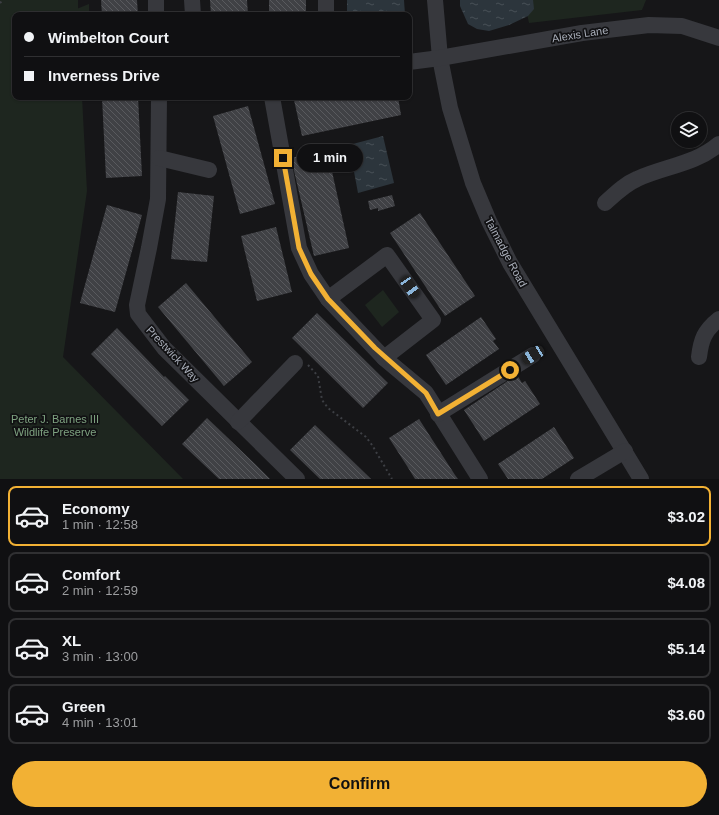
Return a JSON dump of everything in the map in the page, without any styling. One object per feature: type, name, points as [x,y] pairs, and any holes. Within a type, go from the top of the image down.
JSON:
[{"type":"street","points":[[156,0],[156,12]]},
{"type":"street","points":[[192,0],[193,12]]},
{"type":"street","points":[[326,0],[326,12]]},
{"type":"street","name":"Talmadge Road","points":[[434,0],[440,58],[450,108],[473,182],[489,221],[510,264],[641,479]]},
{"type":"street","name":"Alexis Lane","points":[[412,62],[582,33],[649,24],[682,26],[719,38]]},
{"type":"street","name":"Prestwick Way","points":[[158,100],[158,199],[137,305],[138,314],[164,348],[297,479]]},
{"type":"street","points":[[273,100],[299,248],[311,274],[328,299],[384,358],[426,393],[480,479]]},
{"type":"street","points":[[605,203],[618,190],[636,179],[660,170],[687,163],[711,151],[719,144]]},
{"type":"street","points":[[159,158],[209,170]]},
{"type":"street","points":[[328,299],[386,255],[433,320],[384,358]]},
{"type":"street","points":[[699,357],[701,341],[712,324],[719,319]]},
{"type":"street","points":[[438,414],[533,355]]},
{"type":"street","points":[[238,422],[296,362]]},
{"type":"street","points":[[578,479],[625,451]]},
{"type":"path","points":[[0,3],[3,0]]},
{"type":"path","points":[[296,362],[300,358],[318,376],[322,400],[339,418],[366,437],[392,479]]},
{"type":"green space","name":"Peter J. Barnes III Wildlife Preserve","points":[[0,0],[78,0],[78,12],[12,12],[12,100],[82,100],[87,191],[63,357],[183,479],[0,479]]},
{"type":"green space","points":[[524,0],[646,0],[642,10],[529,23]]},
{"type":"green space","points":[[89,4],[89,12],[69,12]]},
{"type":"green space","points":[[383,290],[399,312],[382,327],[365,305]]},
{"type":"water","points":[[347,0],[404,0],[405,12],[347,12]]},
{"type":"water","points":[[460,0],[533,0],[534,9],[528,16],[509,25],[489,31],[477,29],[468,24],[460,6]]},
{"type":"water","points":[[383,136],[394,183],[358,193],[349,145]]},
{"type":"building","points":[[101,0],[137,0],[138,12],[102,12]]},
{"type":"building","points":[[210,0],[247,0],[248,12],[211,12]]},
{"type":"building","points":[[269,0],[306,0],[306,12],[269,12]]},
{"type":"building","points":[[102,100],[138,100],[142,176],[106,178]]},
{"type":"building","points":[[294,100],[398,100],[401,115],[302,136]]},
{"type":"building","points":[[248,106],[275,204],[240,214],[213,116]]},
{"type":"building","points":[[327,149],[349,248],[314,256],[291,158]]},
{"type":"building","points":[[178,192],[214,196],[207,262],[171,259]]},
{"type":"building","points":[[392,195],[395,206],[378,211],[378,208],[370,210],[368,201]]},
{"type":"building","points":[[107,205],[142,215],[115,312],[80,303]]},
{"type":"building","points":[[420,213],[475,296],[445,316],[390,233]]},
{"type":"building","points":[[276,227],[292,292],[257,301],[241,236]]},
{"type":"building","points":[[186,283],[252,362],[224,386],[158,307]]},
{"type":"building","points":[[317,313],[388,383],[363,408],[292,338]]},
{"type":"building","points":[[481,317],[496,339],[493,341],[499,349],[446,385],[426,355]]},
{"type":"building","points":[[117,328],[164,377],[165,376],[189,400],[162,426],[91,354]]},
{"type":"building","points":[[517,375],[522,383],[525,381],[540,404],[484,441],[464,410]]},
{"type":"building","points":[[207,418],[270,479],[219,479],[182,444]]},
{"type":"building","points":[[419,419],[458,479],[415,479],[389,438]]},
{"type":"building","points":[[315,425],[371,479],[320,479],[290,450]]},
{"type":"building","points":[[554,427],[574,458],[542,479],[508,479],[498,464]]},
{"type":"route","points":[[283,158],[299,248],[311,274],[328,299],[384,358],[426,393],[438,414],[510,370]]}]
